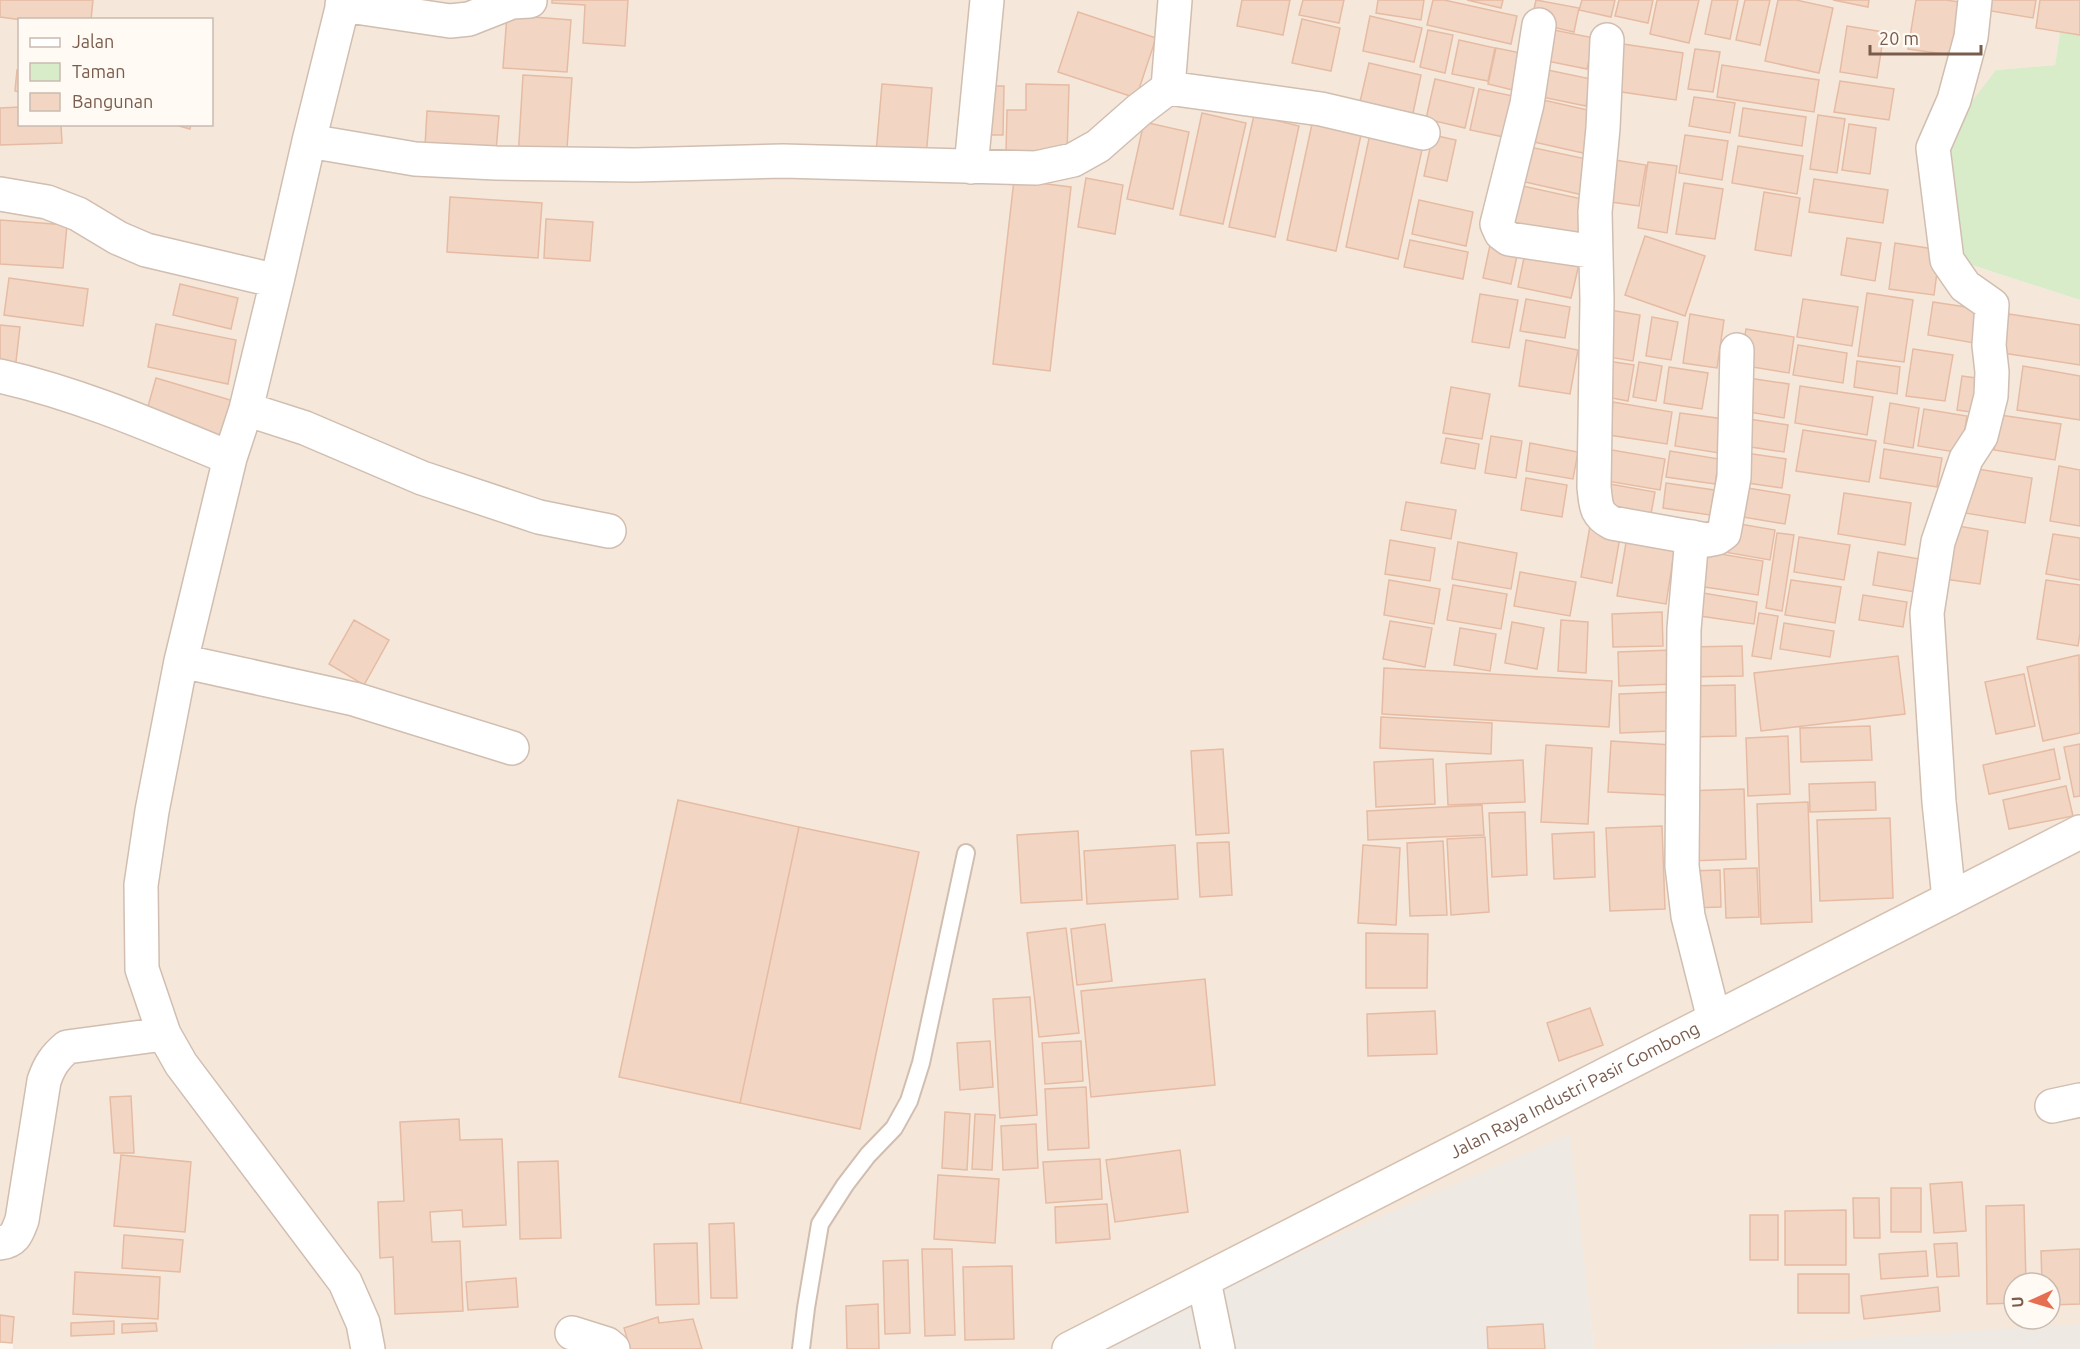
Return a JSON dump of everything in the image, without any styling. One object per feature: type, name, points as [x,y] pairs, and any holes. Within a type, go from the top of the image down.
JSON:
[{"type":"street","points":[[971,167],[987,0]]},
{"type":"street","points":[[1168,88],[1175,0]]},
{"type":"street","points":[[1949,900],[1939,802],[1927,613],[1938,542],[1966,459],[1981,436],[1991,396],[1992,372],[1989,345],[1992,305],[1965,286],[1947,260],[1933,148],[1954,100],[1971,37],[1975,0]]},
{"type":"street","points":[[368,1349],[363,1323],[345,1282],[220,1118],[164,1034],[142,969],[141,885],[152,811],[181,661],[278,281],[343,3],[450,21],[469,19],[513,2],[530,1]]},
{"type":"street","points":[[1539,25],[1527,104],[1497,224],[1501,233],[1509,239],[1596,252]]},
{"type":"street","points":[[1607,40],[1603,128],[1595,212],[1594,487],[1596,507],[1601,517],[1612,523],[1707,540],[1717,538],[1724,532],[1734,477],[1737,350]]},
{"type":"street","points":[[309,141],[415,159],[496,163],[635,165],[783,161],[1036,168],[1073,160],[1098,146],[1168,88],[1321,109],[1423,133]]},
{"type":"street","points":[[0,194],[47,202],[78,214],[117,238],[146,250],[278,281]]},
{"type":"street","points":[[0,376],[28,382],[109,407],[231,458]]},
{"type":"street","points":[[246,409],[305,428],[422,478],[539,517],[609,531]]},
{"type":"street","points":[[1692,537],[1684,629],[1682,866],[1688,916],[1714,1019]]},
{"type":"street","points":[[181,661],[354,699],[512,748]]},
{"type":"street","name":"Jalan Raya Industri Pasir Gombong","points":[[1069,1349],[2080,832]]},
{"type":"street","points":[[0,1243],[9,1242],[16,1236],[22,1220],[44,1081],[57,1055],[67,1047],[164,1034]]},
{"type":"street","points":[[1204,1281],[1218,1349]]},
{"type":"street","points":[[572,1333],[607,1344],[613,1349]]},
{"type":"lane","points":[[801,1349],[820,1224],[868,1155],[894,1128],[912,1091],[921,1064],[966,853]]},
{"type":"shaded area","points":[[0,0],[2065,0],[2055,65],[1996,70],[1953,259],[2080,300],[2080,1349],[1594,1349],[1569,1135],[1093,1349],[13,1349],[13,1343],[0,1341]]},
{"type":"shaded area","points":[[1570,1134],[1594,1349],[1093,1349],[1091,1343]]},
{"type":"shaded area","points":[[2080,1324],[2080,1349],[1706,1349],[2002,1329],[2062,1331],[2062,1325]]},
{"type":"green space","points":[[2065,0],[2080,0],[2080,300],[1953,259],[1945,136],[1996,70],[2055,65]]},
{"type":"building","points":[[0,0],[93,0],[91,18],[18,19],[0,17]]},
{"type":"building","points":[[552,0],[628,0],[625,46],[583,43],[585,5],[552,3]]},
{"type":"building","points":[[1242,0],[1290,0],[1283,35],[1237,26]]},
{"type":"building","points":[[1303,0],[1344,0],[1339,23],[1299,15]]},
{"type":"building","points":[[1378,0],[1424,0],[1421,20],[1376,13]]},
{"type":"building","points":[[1433,0],[1444,0],[1517,16],[1511,44],[1427,25]]},
{"type":"building","points":[[1467,0],[1503,0],[1501,8]]},
{"type":"building","points":[[1536,0],[1579,8],[1574,32],[1531,22]]},
{"type":"building","points":[[1582,0],[1615,0],[1611,17],[1579,10]]},
{"type":"building","points":[[1619,0],[1653,0],[1648,23],[1615,16]]},
{"type":"building","points":[[1657,0],[1699,0],[1689,43],[1650,34]]},
{"type":"building","points":[[1712,0],[1738,0],[1730,39],[1705,34]]},
{"type":"building","points":[[1745,0],[1770,0],[1760,45],[1736,40]]},
{"type":"building","points":[[1778,0],[1796,0],[1833,8],[1819,73],[1765,61]]},
{"type":"building","points":[[1833,0],[1869,0],[1868,7]]},
{"type":"building","points":[[1916,0],[1966,3],[1958,56],[1908,49]]},
{"type":"building","points":[[1987,0],[2036,0],[2033,18],[1985,10]]},
{"type":"building","points":[[2040,0],[2080,0],[2080,35],[2036,28]]},
{"type":"building","points":[[1078,12],[1156,38],[1136,98],[1058,72]]},
{"type":"building","points":[[507,15],[571,20],[567,72],[503,68]]},
{"type":"building","points":[[1370,16],[1422,28],[1414,62],[1363,51]]},
{"type":"building","points":[[1302,19],[1340,28],[1331,71],[1292,63]]},
{"type":"building","points":[[1847,26],[1884,32],[1877,78],[1840,72]]},
{"type":"building","points":[[1549,29],[1594,38],[1587,69],[1542,60]]},
{"type":"building","points":[[1428,30],[1453,35],[1445,73],[1420,67]]},
{"type":"building","points":[[1459,40],[1495,48],[1488,81],[1452,74]]},
{"type":"building","points":[[1623,44],[1683,53],[1676,100],[1615,91]]},
{"type":"building","points":[[1496,48],[1521,53],[1513,90],[1488,84]]},
{"type":"building","points":[[1695,49],[1720,52],[1713,92],[1688,89]]},
{"type":"building","points":[[1369,63],[1421,75],[1412,118],[1359,106]]},
{"type":"building","points":[[1722,65],[1819,80],[1814,112],[1717,97]]},
{"type":"building","points":[[1543,69],[1591,79],[1586,106],[1537,96]]},
{"type":"building","points":[[17,70],[18,70],[18,92],[15,91]]},
{"type":"building","points":[[523,75],[572,78],[566,162],[518,159]]},
{"type":"building","points":[[1435,79],[1474,88],[1465,128],[1426,119]]},
{"type":"building","points":[[1840,81],[1894,89],[1889,120],[1834,112]]},
{"type":"building","points":[[882,84],[932,88],[926,157],[876,153]]},
{"type":"building","points":[[1026,84],[1069,85],[1067,154],[1006,153],[1007,110],[1026,110]]},
{"type":"building","points":[[983,86],[1004,86],[1003,135],[982,135]]},
{"type":"building","points":[[1479,89],[1513,96],[1504,137],[1470,130]]},
{"type":"building","points":[[1530,97],[1601,113],[1592,155],[1521,139]]},
{"type":"building","points":[[1694,97],[1735,103],[1730,133],[1689,126]]},
{"type":"building","points":[[18,107],[18,126],[61,126],[62,143],[0,145],[0,108]]},
{"type":"building","points":[[1743,108],[1806,117],[1802,146],[1739,136]]},
{"type":"building","points":[[427,111],[499,116],[496,151],[425,146]]},
{"type":"building","points":[[1202,113],[1246,123],[1223,224],[1180,215]]},
{"type":"building","points":[[1254,115],[1299,126],[1275,237],[1229,227]]},
{"type":"building","points":[[1818,115],[1845,119],[1837,173],[1810,169]]},
{"type":"building","points":[[1144,122],[1189,132],[1173,209],[1127,199]]},
{"type":"building","points":[[1312,124],[1361,135],[1336,251],[1287,240]]},
{"type":"building","points":[[1849,124],[1876,128],[1870,174],[1842,170]]},
{"type":"building","points":[[1370,134],[1423,145],[1398,259],[1346,247]]},
{"type":"building","points":[[1433,135],[1456,140],[1447,181],[1424,176]]},
{"type":"building","points":[[1685,135],[1728,141],[1722,180],[1679,173]]},
{"type":"building","points":[[1520,145],[1591,160],[1583,195],[1512,179]]},
{"type":"building","points":[[1738,146],[1803,156],[1797,194],[1732,183]]},
{"type":"building","points":[[1603,158],[1646,165],[1639,206],[1597,200]]},
{"type":"building","points":[[1648,162],[1677,166],[1667,233],[1638,228]]},
{"type":"building","points":[[1086,178],[1123,185],[1115,234],[1078,227]]},
{"type":"building","points":[[1814,179],[1888,190],[1883,223],[1809,212]]},
{"type":"building","points":[[1014,180],[1071,187],[1050,371],[993,364]]},
{"type":"building","points":[[1509,183],[1591,201],[1581,243],[1500,224]]},
{"type":"building","points":[[1684,183],[1723,189],[1715,239],[1676,234]]},
{"type":"building","points":[[1764,192],[1800,198],[1791,256],[1755,250]]},
{"type":"building","points":[[450,197],[542,203],[538,258],[447,252]]},
{"type":"building","points":[[1419,200],[1473,212],[1466,246],[1412,234]]},
{"type":"building","points":[[546,219],[593,222],[590,261],[544,258]]},
{"type":"building","points":[[0,220],[67,225],[63,268],[0,264]]},
{"type":"building","points":[[1645,236],[1705,256],[1685,316],[1625,295]]},
{"type":"building","points":[[1847,238],[1881,243],[1875,281],[1841,275]]},
{"type":"building","points":[[1410,240],[1468,252],[1463,279],[1404,267]]},
{"type":"building","points":[[1895,243],[1940,250],[1934,295],[1889,289]]},
{"type":"building","points":[[1490,245],[1518,251],[1511,284],[1483,278]]},
{"type":"building","points":[[1526,248],[1580,260],[1571,298],[1518,287]]},
{"type":"building","points":[[9,278],[88,289],[83,326],[4,315]]},
{"type":"building","points":[[180,284],[238,298],[231,329],[173,315]]},
{"type":"building","points":[[1867,293],[1913,300],[1904,362],[1858,356]]},
{"type":"building","points":[[1480,294],[1518,300],[1509,348],[1472,342]]},
{"type":"building","points":[[1526,299],[1570,307],[1565,338],[1520,331]]},
{"type":"building","points":[[1803,299],[1858,307],[1852,346],[1797,337]]},
{"type":"building","points":[[1933,302],[1979,309],[1974,343],[1928,335]]},
{"type":"building","points":[[1610,310],[1640,315],[1633,361],[1602,356]]},
{"type":"building","points":[[1690,314],[1724,320],[1717,368],[1683,363]]},
{"type":"building","points":[[2009,314],[2080,325],[2080,365],[2003,353]]},
{"type":"building","points":[[1652,317],[1678,322],[1671,360],[1646,356]]},
{"type":"building","points":[[156,324],[236,340],[228,384],[148,367]]},
{"type":"building","points":[[0,325],[20,327],[15,370],[0,368]]},
{"type":"building","points":[[1746,329],[1794,337],[1789,373],[1740,365]]},
{"type":"building","points":[[1526,340],[1578,350],[1570,394],[1519,386]]},
{"type":"building","points":[[1798,345],[1847,353],[1843,383],[1793,375]]},
{"type":"building","points":[[1913,349],[1953,355],[1945,401],[1906,396]]},
{"type":"building","points":[[1607,361],[1634,365],[1628,401],[1601,396]]},
{"type":"building","points":[[1857,361],[1900,367],[1897,394],[1854,387]]},
{"type":"building","points":[[1639,362],[1662,366],[1656,401],[1633,397]]},
{"type":"building","points":[[2023,366],[2080,376],[2080,420],[2017,410]]},
{"type":"building","points":[[1669,367],[1708,373],[1702,409],[1664,403]]},
{"type":"building","points":[[1962,376],[1983,379],[1978,413],[1957,410]]},
{"type":"building","points":[[1742,377],[1789,384],[1784,418],[1737,410]]},
{"type":"building","points":[[156,378],[237,402],[226,441],[145,417]]},
{"type":"building","points":[[1800,386],[1873,397],[1867,435],[1795,423]]},
{"type":"building","points":[[1451,387],[1490,394],[1482,439],[1443,433]]},
{"type":"building","points":[[1613,402],[1672,412],[1667,444],[1609,435]]},
{"type":"building","points":[[1890,403],[1919,408],[1913,448],[1884,443]]},
{"type":"building","points":[[1924,409],[1967,416],[1961,453],[1918,446]]},
{"type":"building","points":[[1680,413],[1724,419],[1719,453],[1675,446]]},
{"type":"building","points":[[2000,415],[2061,424],[2055,460],[1994,450]]},
{"type":"building","points":[[1742,418],[1788,425],[1784,452],[1738,445]]},
{"type":"building","points":[[1803,430],[1876,441],[1869,482],[1796,471]]},
{"type":"building","points":[[1491,436],[1522,441],[1516,478],[1485,473]]},
{"type":"building","points":[[1446,438],[1479,444],[1475,469],[1441,463]]},
{"type":"building","points":[[1530,443],[1578,452],[1573,479],[1526,471]]},
{"type":"building","points":[[1600,448],[1665,459],[1660,490],[1595,479]]},
{"type":"building","points":[[1884,449],[1942,458],[1937,487],[1880,478]]},
{"type":"building","points":[[1670,451],[1719,459],[1715,484],[1666,477]]},
{"type":"building","points":[[1739,452],[1786,459],[1782,488],[1734,481]]},
{"type":"building","points":[[2059,466],[2080,470],[2080,526],[2050,521]]},
{"type":"building","points":[[1966,467],[2032,478],[2025,523],[1959,512]]},
{"type":"building","points":[[1526,478],[1567,485],[1562,517],[1521,510]]},
{"type":"building","points":[[1666,483],[1714,490],[1710,515],[1663,508]]},
{"type":"building","points":[[1610,484],[1655,492],[1649,525],[1604,518]]},
{"type":"building","points":[[1735,486],[1790,495],[1785,524],[1731,515]]},
{"type":"building","points":[[1844,493],[1911,503],[1905,545],[1838,534]]},
{"type":"building","points":[[1406,502],[1456,510],[1451,539],[1401,530]]},
{"type":"building","points":[[1728,522],[1775,530],[1770,560],[1724,552]]},
{"type":"building","points":[[1946,524],[1988,531],[1980,584],[1937,578]]},
{"type":"building","points":[[1590,526],[1621,531],[1612,583],[1581,577]]},
{"type":"building","points":[[1628,531],[1676,540],[1666,604],[1617,596]]},
{"type":"building","points":[[1777,533],[1794,535],[1782,611],[1766,608]]},
{"type":"building","points":[[2053,534],[2080,538],[2080,580],[2046,574]]},
{"type":"building","points":[[1799,537],[1850,545],[1844,580],[1794,572]]},
{"type":"building","points":[[1390,540],[1435,548],[1430,581],[1385,574]]},
{"type":"building","points":[[1458,542],[1517,553],[1511,589],[1452,579]]},
{"type":"building","points":[[1696,550],[1763,561],[1758,595],[1691,585]]},
{"type":"building","points":[[1878,552],[1920,559],[1915,592],[1873,585]]},
{"type":"building","points":[[1520,572],[1576,582],[1570,616],[1514,606]]},
{"type":"building","points":[[1389,580],[1440,589],[1434,624],[1384,615]]},
{"type":"building","points":[[1791,580],[1841,587],[1835,623],[1785,615]]},
{"type":"building","points":[[2046,580],[2080,585],[2078,646],[2037,639]]},
{"type":"building","points":[[1453,585],[1507,594],[1501,629],[1447,620]]},
{"type":"building","points":[[1703,593],[1757,602],[1754,624],[1700,616]]},
{"type":"building","points":[[1863,595],[1907,602],[1903,627],[1859,620]]},
{"type":"building","points":[[1662,612],[1663,646],[1613,647],[1612,614]]},
{"type":"building","points":[[1759,613],[1778,616],[1771,659],[1752,656]]},
{"type":"building","points":[[354,620],[389,640],[364,685],[329,664]]},
{"type":"building","points":[[1561,620],[1588,622],[1586,673],[1558,671]]},
{"type":"building","points":[[1390,621],[1432,628],[1425,667],[1383,659]]},
{"type":"building","points":[[1512,622],[1544,628],[1537,669],[1505,663]]},
{"type":"building","points":[[1784,623],[1834,631],[1830,657],[1780,649]]},
{"type":"building","points":[[1460,628],[1496,634],[1490,671],[1454,665]]},
{"type":"building","points":[[1742,646],[1743,676],[1686,677],[1685,647]]},
{"type":"building","points":[[1672,650],[1674,684],[1619,686],[1618,652]]},
{"type":"building","points":[[2079,655],[2080,733],[2043,741],[2027,667]]},
{"type":"building","points":[[1898,656],[1905,714],[1761,731],[1754,673]]},
{"type":"building","points":[[1384,668],[1612,681],[1609,727],[1382,714]]},
{"type":"building","points":[[2024,674],[2035,726],[1996,734],[1985,682]]},
{"type":"building","points":[[1735,685],[1736,736],[1687,737],[1685,686]]},
{"type":"building","points":[[1671,692],[1672,731],[1620,733],[1619,694]]},
{"type":"building","points":[[1381,717],[1492,723],[1491,754],[1380,748]]},
{"type":"building","points":[[1870,726],[1872,760],[1801,762],[1800,728]]},
{"type":"building","points":[[1788,736],[1790,794],[1748,796],[1746,738]]},
{"type":"building","points":[[1611,741],[1672,745],[1669,795],[1608,792]]},
{"type":"building","points":[[2080,744],[2080,796],[2074,797],[2064,747]]},
{"type":"building","points":[[1546,745],[1592,748],[1588,824],[1541,822]]},
{"type":"building","points":[[1223,749],[1229,833],[1196,835],[1191,751]]},
{"type":"building","points":[[2054,749],[2060,779],[1989,794],[1983,765]]},
{"type":"building","points":[[1433,759],[1435,804],[1376,807],[1374,762]]},
{"type":"building","points":[[1523,760],[1525,802],[1448,805],[1446,764]]},
{"type":"building","points":[[1875,782],[1876,810],[1810,812],[1809,784]]},
{"type":"building","points":[[2066,786],[2073,816],[2009,829],[2003,800]]},
{"type":"building","points":[[1744,789],[1746,859],[1687,861],[1684,791]]},
{"type":"building","points":[[678,800],[799,827],[740,1103],[619,1077]]},
{"type":"building","points":[[1808,802],[1812,922],[1761,924],[1757,804]]},
{"type":"building","points":[[1482,805],[1484,835],[1368,840],[1367,811]]},
{"type":"building","points":[[1525,812],[1527,875],[1492,877],[1489,813]]},
{"type":"building","points":[[1890,818],[1893,898],[1820,901],[1817,820]]},
{"type":"building","points":[[1662,826],[1665,909],[1610,911],[1606,828]]},
{"type":"building","points":[[799,827],[919,852],[860,1129],[740,1103]]},
{"type":"building","points":[[1078,831],[1082,900],[1021,903],[1017,835]]},
{"type":"building","points":[[1594,832],[1595,877],[1554,879],[1552,834]]},
{"type":"building","points":[[1485,837],[1489,912],[1451,915],[1447,839]]},
{"type":"building","points":[[1443,841],[1447,915],[1410,916],[1407,843]]},
{"type":"building","points":[[1229,842],[1232,895],[1200,897],[1197,843]]},
{"type":"building","points":[[1175,845],[1178,899],[1087,904],[1084,851]]},
{"type":"building","points":[[1363,845],[1400,848],[1396,925],[1358,923]]},
{"type":"building","points":[[1757,868],[1759,917],[1726,918],[1724,869]]},
{"type":"building","points":[[1720,870],[1721,907],[1690,908],[1689,871]]},
{"type":"building","points":[[1105,924],[1112,981],[1077,985],[1071,929]]},
{"type":"building","points":[[1066,928],[1079,1033],[1039,1037],[1027,933]]},
{"type":"building","points":[[1366,933],[1428,934],[1427,988],[1366,988]]},
{"type":"building","points":[[1205,979],[1215,1085],[1091,1097],[1081,991]]},
{"type":"building","points":[[1030,997],[1037,1115],[1000,1118],[993,999]]},
{"type":"building","points":[[1590,1008],[1603,1045],[1559,1061],[1547,1023]]},
{"type":"building","points":[[1435,1011],[1437,1054],[1368,1056],[1367,1014]]},
{"type":"building","points":[[990,1041],[993,1087],[960,1090],[957,1043]]},
{"type":"building","points":[[1081,1041],[1083,1081],[1045,1084],[1042,1043]]},
{"type":"building","points":[[1086,1087],[1089,1148],[1048,1150],[1045,1089]]},
{"type":"building","points":[[131,1096],[134,1153],[114,1153],[110,1097]]},
{"type":"building","points":[[945,1112],[970,1114],[967,1170],[942,1168]]},
{"type":"building","points":[[975,1114],[995,1115],[992,1170],[972,1169]]},
{"type":"building","points":[[459,1119],[460,1140],[502,1139],[506,1225],[463,1227],[462,1210],[430,1212],[432,1242],[460,1241],[463,1311],[395,1314],[393,1257],[380,1258],[378,1202],[404,1201],[400,1122]]},
{"type":"building","points":[[1036,1124],[1038,1168],[1003,1170],[1001,1126]]},
{"type":"building","points":[[1180,1150],[1188,1212],[1115,1222],[1106,1160]]},
{"type":"building","points":[[121,1155],[191,1162],[185,1232],[114,1226]]},
{"type":"building","points":[[1100,1159],[1102,1199],[1046,1203],[1043,1162]]},
{"type":"building","points":[[558,1161],[561,1238],[520,1239],[518,1162]]},
{"type":"building","points":[[938,1175],[999,1179],[995,1243],[934,1239]]},
{"type":"building","points":[[1962,1182],[1966,1231],[1934,1233],[1930,1184]]},
{"type":"building","points":[[1891,1188],[1921,1188],[1921,1232],[1891,1232]]},
{"type":"building","points":[[1853,1198],[1879,1198],[1880,1238],[1854,1238]]},
{"type":"building","points":[[1107,1204],[1110,1239],[1056,1243],[1055,1207]]},
{"type":"building","points":[[2024,1205],[2026,1271],[2002,1271],[2002,1303],[1987,1304],[1986,1206]]},
{"type":"building","points":[[1846,1210],[1846,1265],[1785,1265],[1785,1211]]},
{"type":"building","points":[[1750,1215],[1778,1215],[1778,1260],[1750,1260]]},
{"type":"building","points":[[734,1223],[737,1298],[711,1298],[709,1224]]},
{"type":"building","points":[[124,1235],[183,1240],[180,1272],[122,1268]]},
{"type":"building","points":[[697,1243],[699,1304],[656,1305],[654,1244]]},
{"type":"building","points":[[1957,1243],[1959,1276],[1937,1277],[1934,1244]]},
{"type":"building","points":[[922,1249],[952,1249],[955,1335],[925,1336]]},
{"type":"building","points":[[2080,1249],[2080,1304],[2062,1305],[2062,1271],[2042,1271],[2041,1251]]},
{"type":"building","points":[[1926,1251],[1928,1276],[1881,1279],[1879,1254]]},
{"type":"building","points":[[908,1260],[910,1333],[885,1334],[883,1261]]},
{"type":"building","points":[[1012,1266],[1014,1339],[965,1340],[963,1267]]},
{"type":"building","points":[[75,1272],[160,1277],[158,1319],[73,1314]]},
{"type":"building","points":[[1798,1274],[1849,1274],[1849,1313],[1798,1313]]},
{"type":"building","points":[[516,1278],[518,1307],[468,1310],[466,1282]]},
{"type":"building","points":[[1938,1287],[1940,1311],[1864,1319],[1861,1296]]},
{"type":"building","points":[[878,1304],[879,1349],[847,1349],[846,1306]]},
{"type":"building","points":[[0,1315],[14,1317],[12,1343],[0,1342]]},
{"type":"building","points":[[658,1317],[659,1323],[693,1319],[702,1349],[630,1349],[624,1328]]},
{"type":"building","points":[[114,1321],[114,1334],[71,1336],[71,1323]]},
{"type":"building","points":[[156,1323],[157,1331],[122,1333],[122,1324]]},
{"type":"building","points":[[1543,1324],[1545,1349],[1488,1349],[1487,1327]]}]
